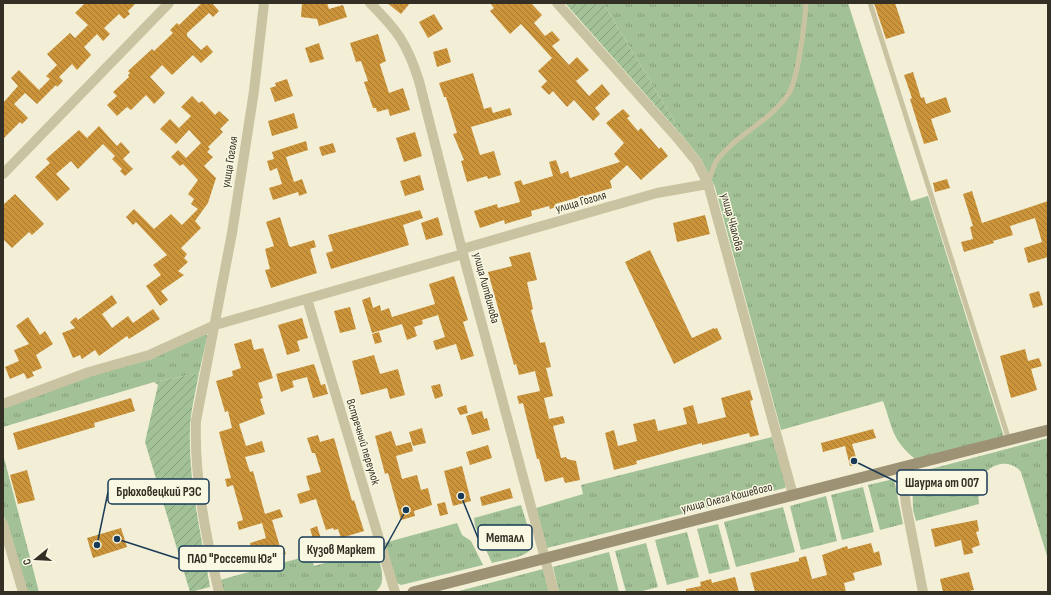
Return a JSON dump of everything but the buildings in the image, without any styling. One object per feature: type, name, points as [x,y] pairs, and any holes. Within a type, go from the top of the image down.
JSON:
[{"type":"main road","name":"улица Олега Кошевого","points":[[413,592],[1048,430]]},
{"type":"street","points":[[3,174],[169,3]]},
{"type":"street","name":"улица Гоголя","points":[[219,592],[202,506],[196,433],[199,400],[232,233],[254,91],[264,3]]},
{"type":"street","name":"улица Литвинова","points":[[370,3],[395,29],[413,62],[462,252],[554,592]]},
{"type":"street","name":"улица Чкалова","points":[[557,3],[679,140],[696,162],[708,184],[793,495]]},
{"type":"street","name":"улица Гоголя","points":[[3,404],[89,372],[149,355],[215,325],[307,299],[657,193],[708,184]]},
{"type":"street","name":"Встречный переулок","points":[[307,299],[395,592]]},
{"type":"street","points":[[902,467],[906,505],[923,592]]},
{"type":"street","points":[[3,524],[23,592]]},
{"type":"lane","points":[[708,184],[716,161],[728,148],[766,118],[788,93],[804,27],[806,3]]},
{"type":"lane","points":[[870,3],[1009,440]]},
{"type":"green space","points":[[565,3],[603,3],[685,139]]},
{"type":"green space","points":[[603,3],[848,3],[911,201],[928,196],[1004,437],[915,459],[907,452],[897,439],[883,401],[781,430],[715,187],[701,159],[685,139]]},
{"type":"green space","points":[[203,333],[207,335],[207,338],[199,373],[154,382],[3,427],[3,408],[103,372],[152,359]]},
{"type":"green space","points":[[199,373],[192,406],[190,427],[191,467],[196,507],[210,587],[190,592],[145,442],[158,385],[154,382]]},
{"type":"green space","points":[[772,437],[786,485],[785,488],[547,548],[536,508],[583,494],[581,485]]},
{"type":"green space","points":[[1048,438],[1048,559],[1021,472],[1016,467],[1011,465],[999,464],[988,470],[983,475],[979,487],[979,504],[916,521],[913,510],[912,474]]},
{"type":"green space","points":[[3,454],[39,592],[26,592],[3,513]]},
{"type":"green space","points":[[894,479],[903,524],[880,530],[868,485]]},
{"type":"green space","points":[[863,487],[874,532],[842,540],[831,495]]},
{"type":"green space","points":[[826,496],[837,541],[801,550],[790,506]]},
{"type":"green space","points":[[521,505],[533,543],[531,548],[523,555],[492,563],[475,526],[474,518]]},
{"type":"green space","points":[[783,507],[795,552],[736,567],[724,522]]},
{"type":"green space","points":[[457,523],[462,535],[471,541],[483,565],[401,585],[395,582],[384,543]]},
{"type":"green space","points":[[718,524],[730,569],[709,574],[697,529]]},
{"type":"green space","points":[[687,532],[699,577],[667,585],[655,540]]},
{"type":"green space","points":[[646,543],[658,587],[639,592],[626,592],[615,551]]},
{"type":"green space","points":[[376,549],[381,566],[382,577],[379,588],[375,592],[223,592],[220,580],[311,555],[314,566]]},
{"type":"green space","points":[[609,552],[619,592],[559,592],[553,567]]},
{"type":"green space","points":[[543,569],[549,592],[455,592]]},
{"type":"place","name":"Шаурма от 007","points":[[854,461]]},
{"type":"place","name":"Металл","points":[[461,496]]},
{"type":"place","name":"Кузов Маркет","points":[[406,510]]},
{"type":"place","name":"ПАО \"Россети Юг\"","points":[[117,539]]},
{"type":"place","name":"Брюховецкий РЭС","points":[[97,545]]}]
